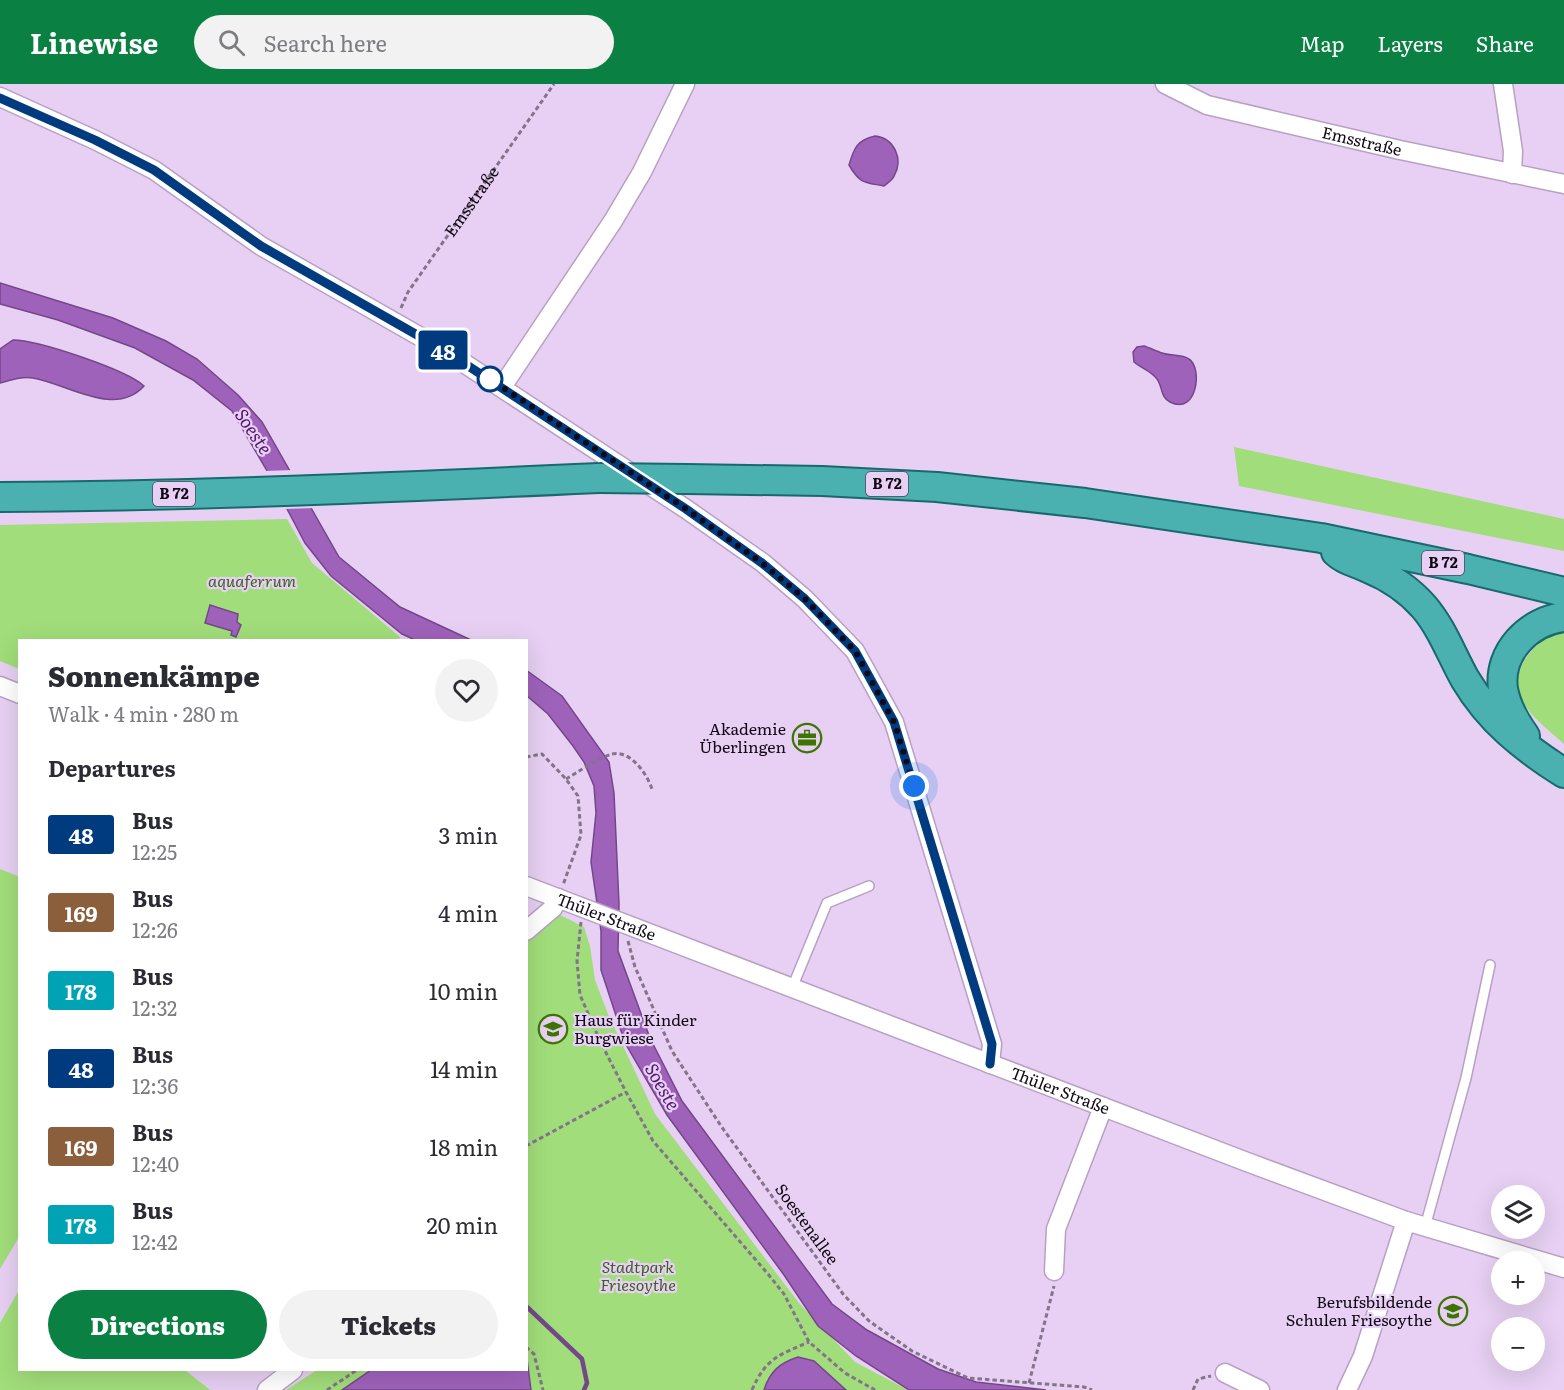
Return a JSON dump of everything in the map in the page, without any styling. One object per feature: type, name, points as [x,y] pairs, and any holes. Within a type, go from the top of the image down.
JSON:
[{"type":"highway","name":"B 72","points":[[0,497],[91,497],[323,490],[599,478],[822,481],[937,487],[1085,503],[1321,538],[1457,566],[1564,592]]},
{"type":"highway","name":"B 72","points":[[1321,538],[1342,558],[1395,581],[1414,597],[1433,618],[1465,678],[1491,717],[1509,734],[1564,773]]},
{"type":"highway","name":"B 72","points":[[1538,755],[1507,705],[1503,687],[1504,669],[1509,654],[1528,631],[1542,623],[1564,617]]},
{"type":"street","points":[[502,387],[613,221],[642,172],[685,84]]},
{"type":"street","name":"Emsstraße","points":[[1165,84],[1207,105],[1564,184]]},
{"type":"street","points":[[1503,84],[1513,151],[1512,174]]},
{"type":"street","points":[[0,98],[95,140],[154,170],[261,246],[447,352],[686,509],[762,563],[805,599],[855,651],[894,722],[992,1044],[990,1064]]},
{"type":"street","points":[[0,686],[18,693]]},
{"type":"street","name":"Thüler Straße","points":[[528,887],[558,898],[585,914],[625,924],[1406,1221],[1564,1268]]},
{"type":"street","points":[[528,929],[553,908],[558,898]]},
{"type":"street","points":[[1054,1271],[1056,1229],[1103,1107]]},
{"type":"street","points":[[1347,1390],[1363,1356],[1406,1221]]},
{"type":"street","points":[[267,1390],[293,1371]]},
{"type":"street","points":[[1225,1373],[1260,1390]]},
{"type":"lane","points":[[792,988],[827,903],[869,886]]},
{"type":"lane","points":[[1425,1227],[1466,1078],[1490,965]]},
{"type":"path","name":"Emsstraße","points":[[394,322],[408,292],[554,84]]},
{"type":"path","points":[[528,757],[543,754],[578,796],[580,835],[558,898]]},
{"type":"path","points":[[566,779],[613,754],[625,755],[647,774],[652,789]]},
{"type":"path","points":[[585,914],[577,961],[580,994],[601,1043],[653,1141],[739,1238],[784,1294],[809,1342],[845,1373],[875,1390]]},
{"type":"path","name":"Soestenallee","points":[[625,924],[635,967],[672,1051],[722,1126],[843,1294],[870,1321],[912,1351],[968,1378],[1084,1387],[1092,1390]]},
{"type":"path","points":[[528,1145],[626,1092]]},
{"type":"path","points":[[1029,1383],[1053,1292],[1054,1271]]},
{"type":"path","points":[[752,1390],[760,1372],[774,1359],[782,1353],[809,1342]]},
{"type":"path","points":[[528,1349],[534,1354],[543,1390]]},
{"type":"path","points":[[327,1390],[356,1371]]},
{"type":"path","points":[[1193,1390],[1198,1379],[1225,1373]]},
{"type":"green space","points":[[1234,447],[1564,519],[1564,551],[1239,486]]},
{"type":"green space","name":"aquaferrum","points":[[287,519],[312,563],[400,637],[399,639],[18,639],[18,669],[0,661],[0,525]]},
{"type":"green space","points":[[1554,631],[1564,631],[1564,744],[1530,712],[1518,688],[1518,677],[1527,657]]},
{"type":"green space","points":[[0,869],[18,876],[18,1239],[0,1269]]},
{"type":"green space","name":"Stadtpark Friesoythe","points":[[558,914],[584,927],[590,946],[595,980],[608,1014],[655,1114],[799,1303],[855,1362],[908,1390],[286,1390],[315,1371],[528,1371],[528,939]]},
{"type":"green space","points":[[18,1292],[18,1371],[186,1371],[210,1390],[0,1390],[0,1323]]},
{"type":"water","points":[[875,136],[892,145],[897,156],[897,169],[891,180],[884,186],[863,181],[856,176],[849,165],[860,142]]},
{"type":"water","name":"Soeste","points":[[0,283],[113,318],[166,341],[197,359],[238,395],[262,422],[339,557],[400,607],[469,639],[413,639],[402,634],[331,576],[305,543],[232,411],[193,380],[135,348],[58,320],[0,304]]},
{"type":"water","points":[[13,340],[42,345],[102,364],[135,379],[144,386],[132,395],[119,399],[105,399],[33,378],[0,383],[0,349]]},
{"type":"water","points":[[1144,346],[1165,354],[1189,359],[1196,371],[1192,397],[1179,405],[1167,400],[1157,379],[1134,362],[1133,352],[1137,347]]},
{"type":"water","points":[[210,605],[238,614],[237,622],[241,625],[236,637],[231,635],[232,631],[205,623]]},
{"type":"water","name":"Soeste","points":[[528,671],[562,696],[609,762],[614,793],[619,904],[618,951],[650,1038],[682,1101],[832,1304],[867,1330],[938,1369],[976,1382],[1046,1390],[909,1390],[856,1356],[818,1326],[784,1275],[667,1115],[625,1043],[601,970],[601,931],[591,862],[596,813],[594,786],[584,762],[548,714],[528,697]]},
{"type":"water","points":[[798,1357],[814,1361],[846,1390],[764,1390],[769,1378],[777,1369]]},
{"type":"water","points":[[528,1367],[531,1390],[342,1390],[370,1371],[528,1371]]},
{"type":"pier","points":[[294,470],[315,508],[284,509],[264,471]]},
{"type":"waterway","points":[[528,1308],[582,1359],[587,1383],[584,1390]]},
{"type":"bus line","name":"48","points":[[0,98],[95,140],[154,170],[261,246],[447,352],[686,509],[762,563],[805,599],[855,651],[894,722],[992,1044],[990,1064]]},
{"type":"place","name":"Akademie Überlingen","points":[[807,738]]},
{"type":"place","name":"Haus für Kinder Burgwiese","points":[[553,1029]]},
{"type":"place","name":"Berufsbildende Schulen Friesoythe","points":[[1453,1311]]},
{"type":"route","points":[[490,379],[484,375],[686,509],[762,563],[805,599],[855,651],[894,722],[914,786]]}]
